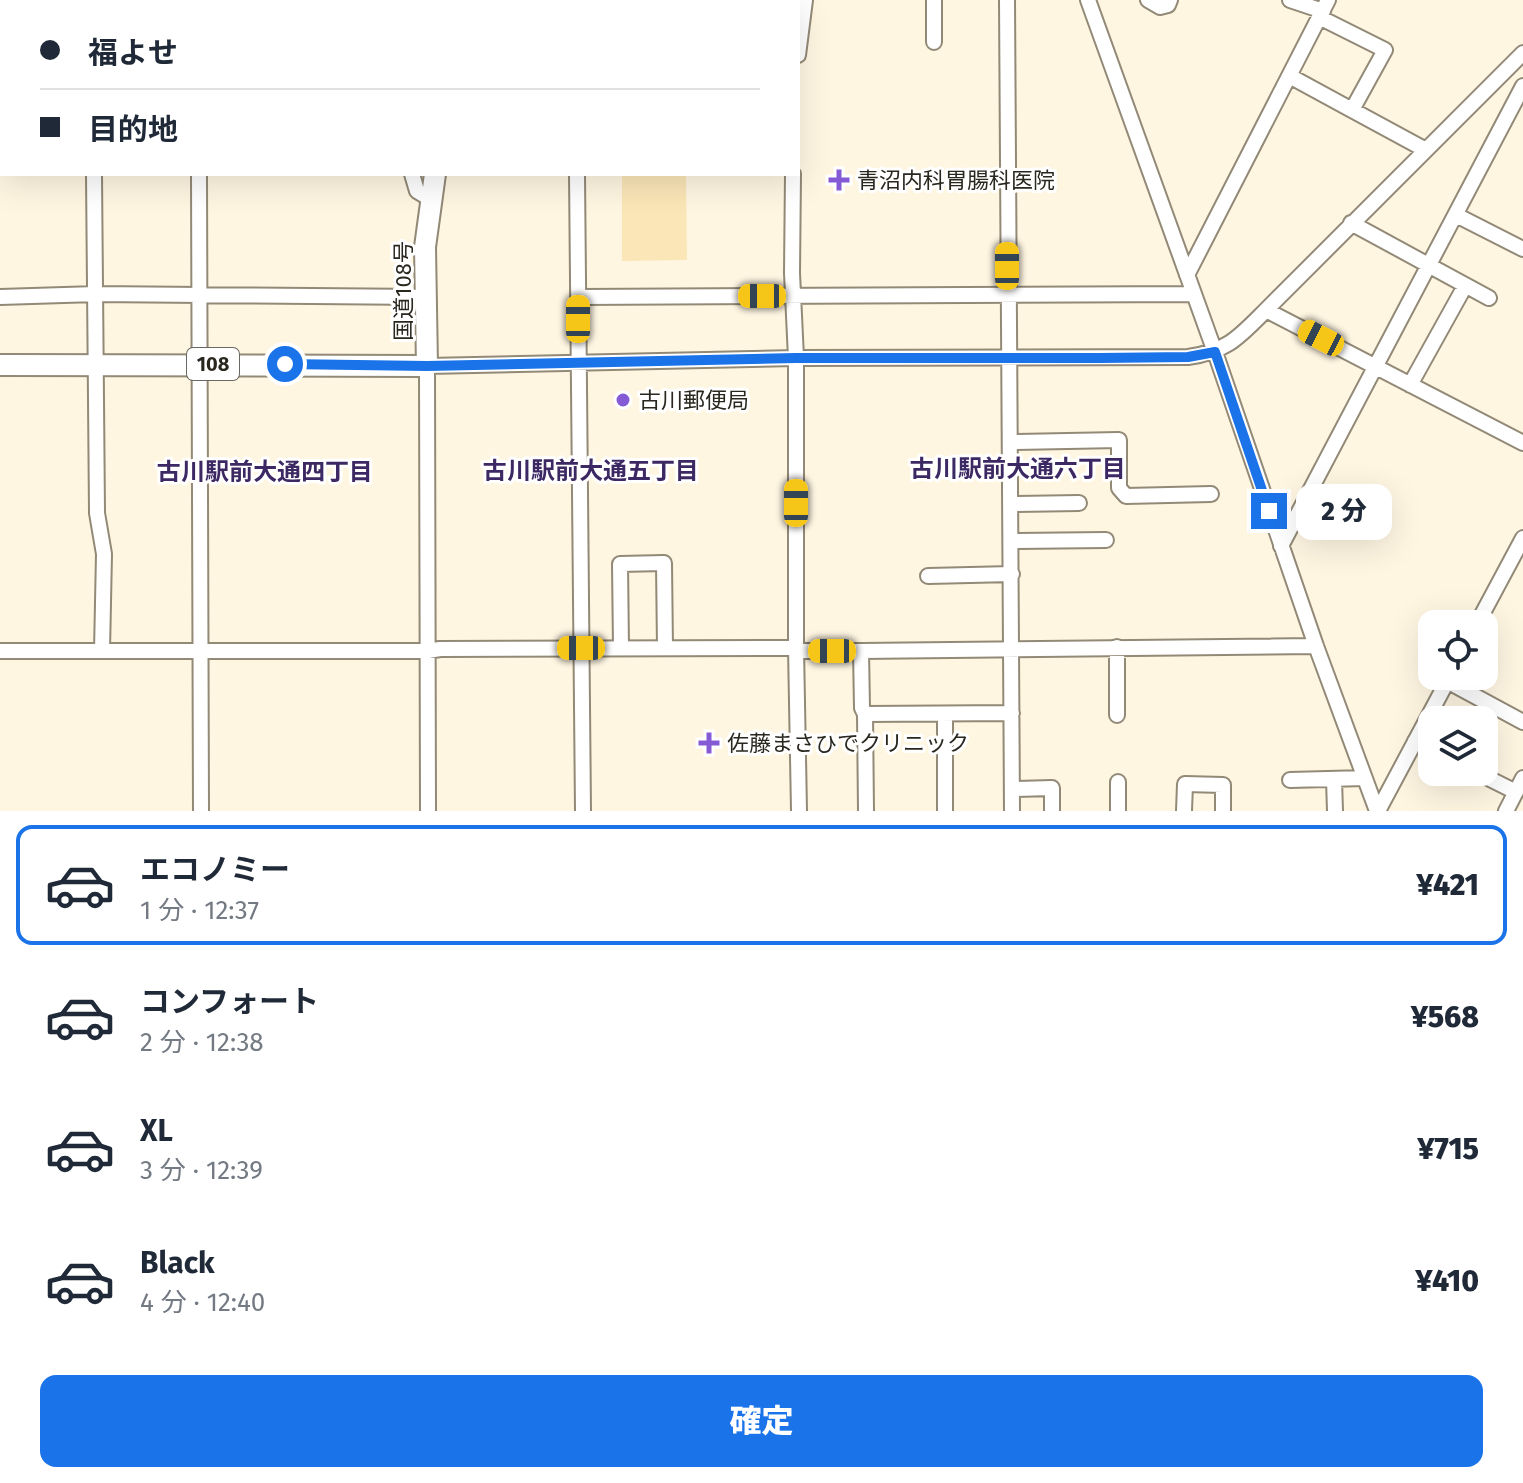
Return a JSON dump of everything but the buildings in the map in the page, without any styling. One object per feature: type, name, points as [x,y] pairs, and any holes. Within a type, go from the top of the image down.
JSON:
[{"type":"highway","name":"国道108号","points":[[0,365],[201,363],[427,366],[425,247],[435,176]]},
{"type":"street","points":[[934,0],[934,42]]},
{"type":"street","points":[[1007,0],[1012,811]]},
{"type":"street","points":[[1088,0],[1215,352],[1316,646],[1378,811]]},
{"type":"street","points":[[1148,0],[1160,7],[1168,5],[1170,0]]},
{"type":"street","points":[[1290,0],[1323,9],[1385,50],[1352,110]]},
{"type":"street","points":[[1187,275],[1323,9]]},
{"type":"street","points":[[800,32],[802,10]]},
{"type":"street","points":[[428,811],[427,366],[796,358],[1188,357],[1215,352],[1239,336],[1266,310],[1523,53]]},
{"type":"street","points":[[1295,79],[1424,149]]},
{"type":"street","points":[[1281,546],[1522,90]]},
{"type":"street","points":[[94,176],[97,513],[104,554],[102,651]]},
{"type":"street","points":[[199,176],[201,811]]},
{"type":"street","points":[[413,176],[417,191],[432,200]]},
{"type":"street","points":[[577,176],[583,811]]},
{"type":"street","points":[[793,176],[799,811]]},
{"type":"street","points":[[1456,215],[1523,249]]},
{"type":"street","points":[[1351,223],[1489,298]]},
{"type":"street","points":[[1410,385],[1465,286]]},
{"type":"street","points":[[0,297],[96,294],[425,297]]},
{"type":"street","points":[[578,297],[1194,294]]},
{"type":"street","points":[[1266,310],[1523,443]]},
{"type":"street","points":[[1012,442],[1119,440],[1119,488],[1126,496],[1211,494]]},
{"type":"street","points":[[1012,504],[1079,503]]},
{"type":"street","points":[[1484,610],[1523,538]]},
{"type":"street","points":[[1012,541],[1106,540]]},
{"type":"street","points":[[621,648],[620,564],[664,563],[665,648]]},
{"type":"street","points":[[928,576],[1012,574]]},
{"type":"street","points":[[0,651],[796,648],[803,651],[861,651],[1316,646]]},
{"type":"street","points":[[1117,647],[1117,715]]},
{"type":"street","points":[[861,651],[866,811]]},
{"type":"street","points":[[1378,811],[1443,690]]},
{"type":"street","points":[[1468,690],[1523,722]]},
{"type":"street","points":[[865,714],[1012,713]]},
{"type":"street","points":[[945,714],[945,811]]},
{"type":"street","points":[[1290,780],[1365,778]]},
{"type":"street","points":[[1506,811],[1523,778]]},
{"type":"street","points":[[1334,779],[1335,811]]},
{"type":"street","points":[[1118,782],[1118,811]]},
{"type":"street","points":[[1498,783],[1516,792]]},
{"type":"street","points":[[1184,811],[1185,784],[1223,785],[1223,811]]},
{"type":"street","points":[[1012,789],[1052,788],[1052,811]]},
{"type":"shaded area","points":[[622,176],[686,176],[687,260],[622,261]]},
{"type":"place","name":"青沼内科胃腸科医院","points":[[839,180]]},
{"type":"place","name":"古川郵便局","points":[[623,400]]},
{"type":"place","name":"佐藤まさひでクリニック","points":[[709,743]]},
{"type":"district","name":"古川駅前大通六丁目","points":[[1018,469]]},
{"type":"district","name":"古川駅前大通五丁目","points":[[591,471]]},
{"type":"district","name":"古川駅前大通四丁目","points":[[265,472]]},
{"type":"route","points":[[285,364],[427,366],[796,358],[1188,357],[1215,352],[1269,511]]}]
